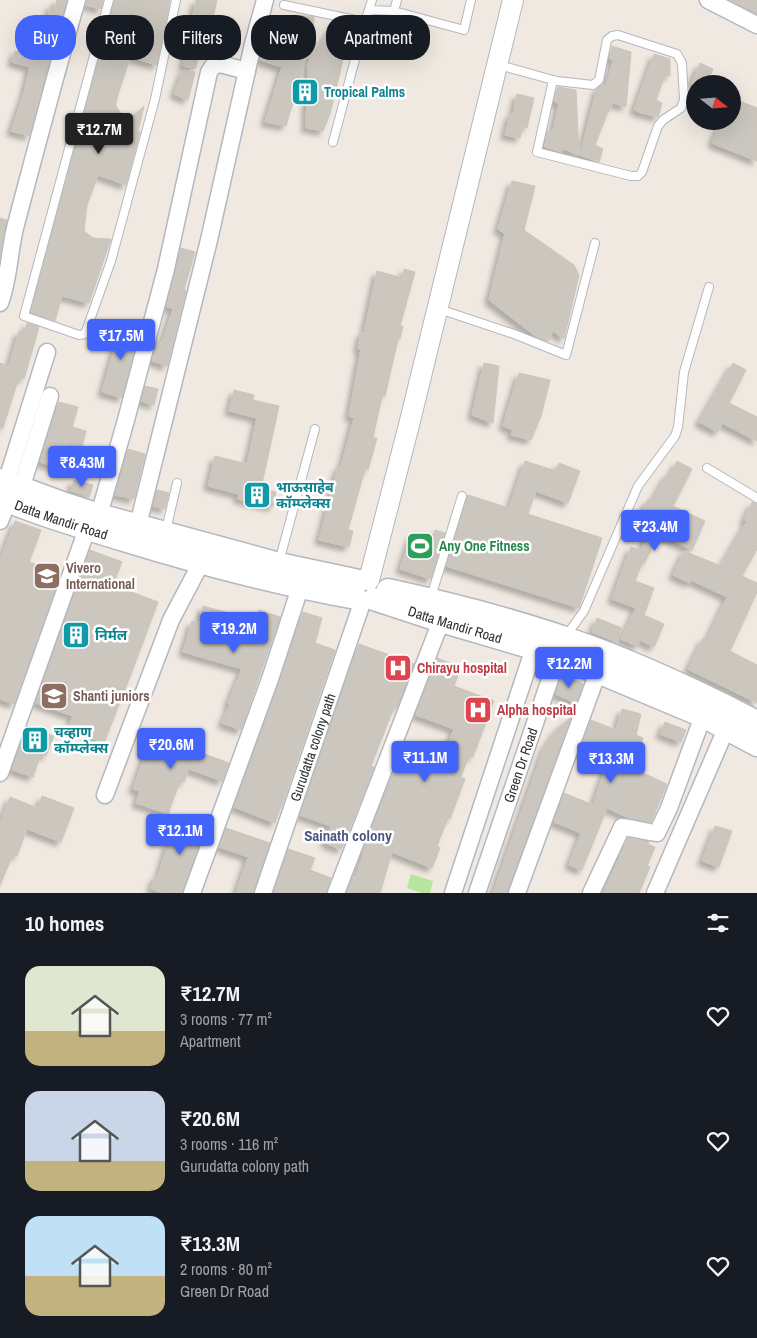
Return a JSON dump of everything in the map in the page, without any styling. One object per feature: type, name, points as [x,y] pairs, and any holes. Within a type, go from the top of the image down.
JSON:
[{"type":"main road","name":"Datta Mandir Road","points":[[6,495],[204,554],[300,588],[366,591],[431,599],[561,647],[627,661],[757,722]]},
{"type":"main road","name":"Datta Mandir Road","points":[[93,522],[138,525],[165,532],[204,554],[278,564],[366,591],[441,621],[537,639]]},
{"type":"main road","name":"Datta Mandir Road","points":[[561,647],[598,672],[703,716],[757,745]]},
{"type":"street","points":[[0,303],[6,288],[10,247],[59,60],[77,0]]},
{"type":"street","points":[[138,525],[265,0]]},
{"type":"street","points":[[366,591],[513,0]]},
{"type":"street","points":[[708,0],[757,25]]},
{"type":"street","points":[[0,773],[93,522],[126,420],[166,269],[209,72],[213,66],[220,64],[247,71]]},
{"type":"street","points":[[6,495],[47,352]]},
{"type":"street","points":[[6,495],[50,396]]},
{"type":"street","points":[[105,795],[171,620],[204,554]]},
{"type":"street","points":[[192,893],[270,679],[300,588]]},
{"type":"street","name":"Gurudatta colony path","points":[[263,893],[366,591]]},
{"type":"street","points":[[336,893],[441,621]]},
{"type":"street","name":"Green Dr Road","points":[[453,893],[537,639]]},
{"type":"street","name":"Green Dr Road","points":[[479,887],[561,647]]},
{"type":"street","points":[[517,893],[598,672]]},
{"type":"street","points":[[523,680],[547,688]]},
{"type":"street","points":[[592,893],[622,827],[657,833],[669,808],[703,716]]},
{"type":"street","points":[[655,893],[726,729]]},
{"type":"street","points":[[459,875],[479,887]]},
{"type":"lane","points":[[109,0],[24,316],[79,335],[85,334],[111,261],[155,99],[176,0]]},
{"type":"lane","points":[[367,15],[372,0]]},
{"type":"lane","points":[[394,11],[397,0]]},
{"type":"lane","points":[[369,10],[394,11],[464,30],[471,0]]},
{"type":"lane","points":[[284,5],[332,15]]},
{"type":"lane","points":[[497,65],[553,80],[593,85],[600,80],[607,40],[612,36],[618,35],[677,54],[682,63],[684,100],[681,108],[662,120],[658,126],[642,172],[638,176],[631,176],[537,152],[553,80]]},
{"type":"lane","points":[[333,142],[355,60]]},
{"type":"lane","points":[[437,309],[514,334],[566,355],[595,242]]},
{"type":"lane","points":[[561,647],[584,611],[638,486],[675,436],[678,427],[686,362],[709,287]]},
{"type":"lane","points":[[278,564],[315,429]]},
{"type":"lane","points":[[708,468],[757,498]]},
{"type":"lane","points":[[165,532],[178,484]]},
{"type":"lane","points":[[431,599],[462,496]]},
{"type":"green space","points":[[411,874],[433,881],[430,893],[422,893],[407,888]]},
{"type":"building","points":[[57,0],[67,0],[63,15],[48,15],[51,5],[56,7]]},
{"type":"building","points":[[87,0],[103,0],[101,9],[86,5]]},
{"type":"building","points":[[114,0],[170,0],[167,15],[164,15],[164,30],[157,65],[140,60],[154,60],[154,15],[110,15]]},
{"type":"building","points":[[196,0],[217,0],[214,15],[193,15]]},
{"type":"building","points":[[730,0],[757,0],[757,14]]},
{"type":"building","points":[[326,36],[326,60],[343,60],[330,114],[323,131],[306,128],[308,63],[310,60],[316,60],[316,51]]},
{"type":"building","points":[[612,46],[631,52],[626,107],[613,103],[607,114],[595,145],[603,149],[599,162],[580,155],[597,89],[601,85],[606,86],[613,61],[609,58]]},
{"type":"building","points":[[15,51],[15,60],[50,60],[29,136],[11,131],[24,93],[30,67],[12,62]]},
{"type":"building","points":[[654,54],[670,59],[670,76],[665,75],[656,100],[662,103],[658,117],[634,110]]},
{"type":"building","points":[[98,60],[129,60],[116,106],[127,122],[144,106],[138,131],[140,132],[126,185],[98,175],[87,205],[84,231],[93,238],[111,239],[89,303],[62,296],[55,321],[31,312]]},
{"type":"building","points":[[185,60],[198,60],[195,69],[183,66]]},
{"type":"building","points":[[260,60],[305,60],[286,126],[265,122],[282,67]]},
{"type":"building","points":[[700,63],[713,69],[711,75],[695,75]]},
{"type":"building","points":[[183,70],[195,72],[188,100],[174,94]]},
{"type":"building","points":[[558,87],[576,90],[579,155],[564,149],[562,152],[545,147],[547,131],[553,131],[559,104],[554,101]]},
{"type":"building","points":[[517,94],[534,98],[527,128],[523,126],[520,138],[505,135],[510,114],[513,114]]},
{"type":"building","points":[[741,102],[757,108],[757,161],[712,143],[717,130],[741,130]]},
{"type":"building","points":[[512,181],[535,186],[524,230],[574,265],[579,275],[564,339],[553,331],[548,341],[538,338],[489,300],[505,234],[498,229]]},
{"type":"building","points":[[0,218],[7,220],[0,256]]},
{"type":"building","points":[[181,248],[195,252],[184,290],[186,291],[167,366],[152,361],[157,341],[162,342],[173,309],[166,306]]},
{"type":"building","points":[[404,269],[415,272],[400,326],[403,326],[400,339],[398,339],[385,396],[382,396],[373,438],[377,438],[368,470],[365,469],[348,530],[353,531],[349,547],[319,540],[338,467],[341,467],[354,418],[349,416],[361,349],[358,349],[361,333],[364,333],[377,271],[402,278]]},
{"type":"building","points":[[122,322],[140,328],[122,398],[102,392]]},
{"type":"building","points":[[27,323],[39,327],[24,379],[19,377],[3,428],[0,427],[0,363],[9,366],[19,331],[25,333]]},
{"type":"building","points":[[484,363],[499,366],[493,423],[472,415]]},
{"type":"building","points":[[733,363],[746,370],[729,403],[757,417],[757,441],[722,423],[718,432],[699,422]]},
{"type":"building","points":[[519,373],[550,380],[541,416],[531,440],[511,435],[513,430],[503,426]]},
{"type":"building","points":[[145,386],[158,389],[154,405],[141,401]]},
{"type":"building","points":[[234,390],[254,395],[253,400],[279,406],[261,488],[276,492],[273,507],[238,499],[239,494],[208,486],[215,456],[247,464],[257,418],[229,411]]},
{"type":"building","points":[[59,402],[78,407],[72,427],[86,431],[82,447],[69,444],[62,469],[40,462]]},
{"type":"building","points":[[128,449],[145,454],[134,499],[115,495]]},
{"type":"building","points":[[525,461],[556,471],[559,463],[580,471],[568,503],[536,491],[528,514],[602,538],[579,608],[446,566],[468,495],[509,508]]},
{"type":"building","points":[[677,461],[692,469],[673,506],[705,521],[692,550],[659,534],[644,564],[642,563],[635,581],[654,588],[644,615],[664,624],[654,647],[640,640],[637,646],[621,639],[636,608],[612,599],[631,547],[641,550],[647,533],[634,528],[648,499],[652,501],[667,474],[670,475]]},
{"type":"building","points":[[74,480],[93,485],[89,497],[71,491]]},
{"type":"building","points":[[157,490],[169,493],[165,509],[153,506]]},
{"type":"building","points":[[752,502],[757,504],[757,549],[742,576],[757,583],[757,592],[730,651],[757,665],[757,703],[688,669],[703,638],[707,640],[727,597],[691,580],[690,583],[673,575],[684,551],[721,566],[747,521],[744,520]]},
{"type":"building","points":[[15,521],[41,530],[29,562],[61,573],[14,704],[0,699],[0,561]]},
{"type":"building","points":[[435,530],[445,533],[431,579],[400,569],[412,533],[432,539]]},
{"type":"building","points":[[90,550],[122,562],[113,585],[158,602],[104,743],[88,737],[89,734],[69,726],[73,716],[36,703]]},
{"type":"building","points":[[203,606],[229,613],[224,629],[250,637],[259,610],[280,617],[241,730],[222,723],[242,669],[183,652],[192,621],[199,623]]},
{"type":"building","points":[[303,612],[322,618],[315,643],[335,650],[275,823],[234,807]]},
{"type":"building","points":[[597,618],[622,628],[617,642],[592,632]]},
{"type":"building","points":[[359,644],[414,664],[397,708],[394,707],[371,766],[374,767],[340,849],[325,843],[331,826],[300,815]]},
{"type":"building","points":[[437,658],[461,667],[454,686],[494,701],[473,757],[469,755],[461,777],[465,779],[450,819],[448,818],[437,846],[440,848],[432,868],[392,852],[380,893],[347,893],[353,876],[356,877],[362,854],[393,773],[395,774],[405,749],[442,762],[454,729],[416,715]]},
{"type":"building","points":[[562,675],[583,684],[576,703],[555,694]]},
{"type":"building","points":[[622,709],[641,714],[636,735],[643,738],[632,768],[667,784],[651,822],[629,818],[607,808],[582,870],[569,865],[581,833],[554,822],[564,793],[593,805],[607,763],[579,752],[591,720],[616,730]]},
{"type":"building","points":[[571,717],[507,893],[493,893],[544,748],[556,730]]},
{"type":"building","points":[[665,722],[686,730],[681,742],[660,734]]},
{"type":"building","points":[[27,726],[54,736],[46,756],[41,754],[33,777],[12,770]]},
{"type":"building","points":[[154,729],[198,746],[196,751],[229,763],[222,781],[189,769],[184,782],[180,781],[168,814],[136,803],[140,791],[133,789]]},
{"type":"building","points":[[42,796],[74,808],[61,842],[27,829],[17,856],[13,854],[0,885],[0,823],[10,797],[38,808]]},
{"type":"building","points":[[181,814],[207,823],[182,893],[163,893],[151,889],[155,876],[158,877],[168,843],[171,844]]},
{"type":"building","points":[[715,826],[732,831],[719,867],[702,861]]},
{"type":"building","points":[[226,828],[270,843],[253,893],[236,893],[248,857],[219,847]]},
{"type":"building","points":[[628,838],[649,842],[648,844],[655,847],[647,866],[650,867],[639,893],[604,893]]},
{"type":"building","points":[[288,849],[315,858],[310,870],[331,878],[326,893],[274,893]]},
{"type":"place","name":"Tropical Palms","points":[[305,92]]},
{"type":"place","name":"भाऊसाहेब कॉम्प्लेक्स","points":[[257,495]]},
{"type":"place","name":"Any One Fitness","points":[[420,546]]},
{"type":"place","name":"Vivero International","points":[[47,576]]},
{"type":"place","name":"निर्मल","points":[[76,635]]},
{"type":"place","name":"Chirayu hospital","points":[[398,668]]},
{"type":"place","name":"Shanti juniors","points":[[54,696]]},
{"type":"place","name":"Alpha hospital","points":[[478,710]]},
{"type":"place","name":"चव्हाण कॉम्प्लेक्स","points":[[35,740]]},
{"type":"district","name":"Sainath colony","points":[[348,835]]}]
